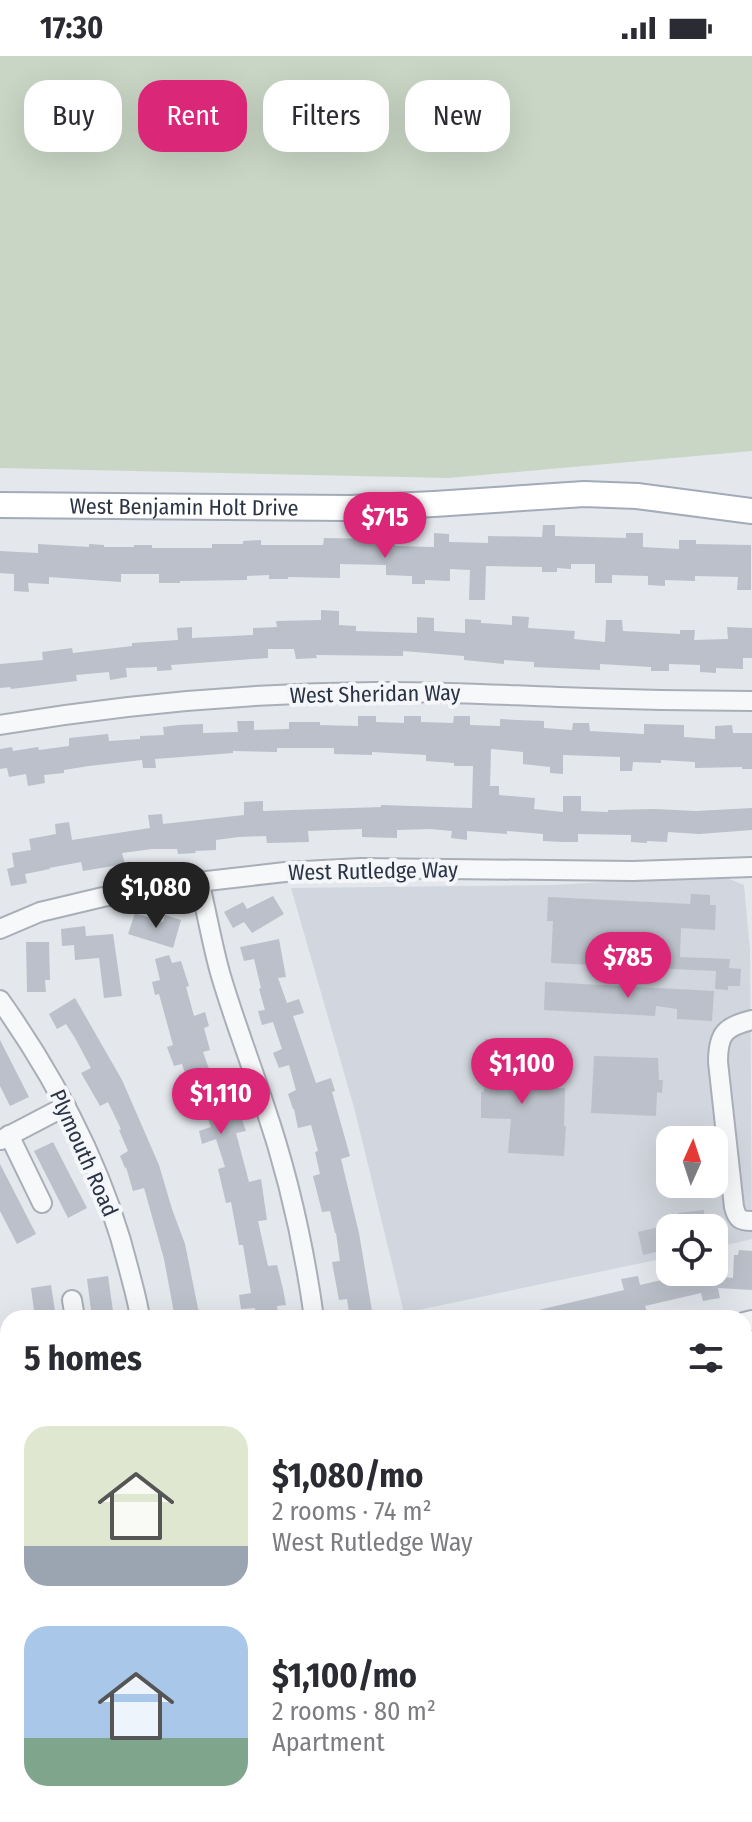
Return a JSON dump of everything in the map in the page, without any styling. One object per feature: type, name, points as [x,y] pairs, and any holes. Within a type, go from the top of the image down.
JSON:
[{"type":"main road","name":"West Benjamin Holt Drive","points":[[0,505],[351,508],[584,494],[637,496],[752,511]]},
{"type":"street","name":"West Sheridan Way","points":[[0,725],[152,704],[300,693],[474,693],[752,701]]},
{"type":"street","name":"West Rutledge Way","points":[[0,929],[40,912],[73,903],[163,886],[285,872],[361,868],[633,871],[752,867]]},
{"type":"street","points":[[199,881],[220,973],[289,1186],[313,1310]]},
{"type":"street","name":"Plymouth Road","points":[[0,1000],[46,1069],[105,1192],[124,1249],[138,1310]]},
{"type":"street","points":[[752,1020],[731,1026],[722,1035],[718,1051],[734,1207],[736,1217],[742,1221],[752,1221]]},
{"type":"street","points":[[42,1203],[5,1138],[66,1106]]},
{"type":"shaded area","points":[[659,879],[729,879],[744,885],[750,950],[752,1239],[728,1245],[728,1214],[656,1214],[656,1260],[418,1310],[403,1310],[355,1111],[291,888],[553,885]]},
{"type":"green space","points":[[0,56],[752,56],[752,451],[448,478],[0,468]]},
{"type":"building","points":[[543,525],[555,525],[555,536],[626,538],[626,533],[643,533],[643,547],[679,549],[679,540],[696,540],[696,544],[751,545],[751,590],[737,590],[738,577],[695,576],[695,581],[665,580],[665,586],[648,585],[648,576],[612,575],[612,583],[595,583],[595,564],[571,564],[571,569],[557,568],[557,572],[542,572],[542,567],[486,566],[485,600],[469,600],[470,570],[450,569],[450,581],[425,580],[425,584],[412,584],[412,576],[386,575],[386,565],[340,564],[340,578],[269,579],[269,575],[247,576],[247,580],[159,583],[159,574],[121,574],[121,582],[49,577],[49,584],[28,583],[29,592],[14,591],[14,574],[0,573],[0,551],[38,553],[38,544],[212,548],[212,544],[243,544],[243,541],[261,540],[261,545],[323,545],[324,538],[395,537],[395,546],[434,547],[434,533],[449,534],[449,542],[488,543],[488,536],[542,537]]},
{"type":"building","points":[[321,610],[339,611],[339,625],[356,626],[356,631],[417,633],[417,617],[434,618],[434,631],[465,633],[465,619],[512,625],[512,616],[529,617],[528,628],[575,631],[574,639],[605,642],[606,620],[622,620],[623,631],[680,634],[680,630],[695,630],[694,640],[728,639],[727,627],[752,628],[752,658],[743,658],[743,669],[716,668],[716,673],[700,672],[700,665],[669,664],[669,671],[600,664],[600,670],[534,667],[534,662],[504,660],[504,664],[464,660],[464,656],[403,651],[403,656],[316,655],[317,658],[296,659],[294,649],[268,649],[268,658],[171,665],[172,670],[126,668],[127,677],[110,680],[109,672],[76,675],[77,681],[0,688],[0,664],[43,660],[42,652],[72,648],[73,653],[132,646],[132,643],[178,640],[177,628],[192,627],[192,638],[253,635],[253,628],[277,627],[276,621],[321,620]]},
{"type":"building","points":[[358,716],[376,716],[376,722],[404,723],[404,716],[421,716],[421,722],[453,723],[454,716],[470,716],[470,725],[500,726],[500,719],[544,721],[544,728],[572,730],[573,723],[589,723],[590,731],[644,734],[644,724],[684,725],[684,737],[715,739],[715,726],[732,725],[733,733],[752,733],[752,769],[695,768],[695,762],[661,760],[661,763],[633,762],[632,771],[620,771],[620,757],[563,755],[563,774],[550,773],[550,767],[523,764],[523,752],[491,749],[490,786],[499,786],[499,795],[535,798],[534,809],[563,812],[563,796],[581,796],[581,811],[752,808],[752,830],[699,834],[668,832],[667,842],[647,843],[631,842],[631,835],[578,834],[578,842],[563,842],[543,841],[543,834],[507,831],[507,834],[467,831],[467,840],[451,838],[452,831],[430,829],[397,830],[397,838],[362,837],[362,829],[308,831],[309,842],[267,843],[266,836],[239,837],[216,840],[216,850],[196,853],[178,854],[177,849],[152,849],[122,853],[125,864],[83,871],[81,862],[49,868],[25,874],[27,883],[11,886],[7,869],[14,867],[12,853],[31,850],[29,839],[56,834],[55,824],[69,822],[72,840],[150,828],[148,815],[162,814],[163,824],[244,815],[244,802],[263,801],[263,811],[381,805],[472,808],[473,766],[426,761],[426,755],[372,752],[372,755],[334,754],[334,748],[233,751],[155,759],[156,768],[143,768],[142,760],[64,770],[64,773],[44,775],[45,783],[28,786],[26,774],[9,777],[7,768],[0,769],[0,749],[12,747],[13,751],[38,747],[39,750],[69,746],[69,738],[108,734],[109,741],[140,739],[140,736],[164,735],[163,727],[203,724],[203,733],[238,732],[237,721],[254,721],[254,730],[289,729],[289,722],[358,726]]},
{"type":"building","points":[[691,894],[710,895],[710,905],[716,905],[715,930],[681,928],[680,957],[730,959],[729,968],[741,969],[740,986],[728,986],[728,990],[715,989],[716,971],[551,963],[553,921],[547,921],[548,897],[690,904]]},
{"type":"building","points":[[273,896],[284,914],[252,933],[244,922],[233,928],[224,912],[243,902],[247,909]]},
{"type":"building","points":[[135,913],[163,922],[165,915],[181,920],[173,948],[128,934]]},
{"type":"building","points":[[85,926],[86,936],[113,934],[122,996],[104,998],[99,958],[75,960],[74,945],[62,946],[61,929]]},
{"type":"building","points":[[279,939],[286,977],[278,978],[287,1003],[299,999],[304,1013],[293,1016],[316,1083],[331,1078],[350,1156],[341,1159],[359,1233],[372,1310],[349,1310],[347,1299],[339,1300],[332,1262],[340,1261],[336,1233],[330,1211],[322,1212],[313,1176],[320,1174],[311,1125],[298,1128],[288,1094],[296,1090],[289,1065],[279,1068],[273,1053],[282,1049],[273,1022],[262,1025],[258,1011],[265,1010],[254,959],[244,961],[240,947]]},
{"type":"building","points":[[26,942],[49,942],[50,980],[45,980],[46,992],[27,992]]},
{"type":"building","points":[[169,955],[172,963],[181,961],[194,1016],[205,1012],[209,1026],[204,1028],[210,1050],[203,1052],[224,1099],[234,1096],[246,1131],[236,1133],[249,1182],[261,1179],[267,1220],[258,1221],[268,1266],[277,1265],[286,1305],[277,1306],[278,1310],[241,1309],[239,1295],[251,1293],[243,1245],[239,1245],[231,1202],[226,1203],[218,1169],[225,1167],[216,1139],[202,1144],[199,1131],[211,1127],[195,1080],[188,1082],[182,1064],[174,1066],[167,1047],[173,1045],[159,994],[155,995],[152,982],[160,980],[155,959]]},
{"type":"building","points":[[545,982],[714,991],[712,1021],[677,1019],[677,1009],[656,1006],[655,1016],[544,1010]]},
{"type":"building","points":[[75,998],[122,1080],[159,1165],[185,1244],[198,1310],[174,1310],[164,1259],[144,1188],[133,1191],[120,1156],[128,1151],[121,1129],[108,1102],[100,1106],[81,1073],[91,1068],[75,1038],[66,1024],[57,1029],[49,1014]]},
{"type":"building","points":[[485,1039],[513,1040],[511,1088],[565,1088],[564,1156],[508,1153],[511,1119],[481,1118]]},
{"type":"building","points":[[0,1040],[29,1097],[10,1106],[0,1086]]},
{"type":"building","points":[[594,1056],[658,1058],[659,1080],[663,1080],[662,1093],[657,1092],[656,1116],[591,1113]]},
{"type":"building","points":[[53,1142],[87,1208],[68,1218],[34,1151]]},
{"type":"building","points":[[0,1164],[36,1234],[17,1244],[0,1211]]},
{"type":"building","points":[[704,1210],[704,1214],[678,1214]]},
{"type":"building","points":[[656,1228],[656,1252],[643,1255],[638,1232]]},
{"type":"building","points":[[739,1250],[752,1251],[752,1290],[718,1288],[720,1298],[703,1301],[701,1293],[645,1306],[646,1310],[539,1310],[624,1290],[621,1279],[638,1276],[640,1285],[656,1281],[656,1286],[728,1286],[728,1278],[733,1278],[734,1255],[738,1255]]},
{"type":"building","points":[[108,1276],[113,1310],[91,1310],[87,1279]]},
{"type":"building","points":[[51,1285],[55,1310],[34,1310],[31,1288]]}]
